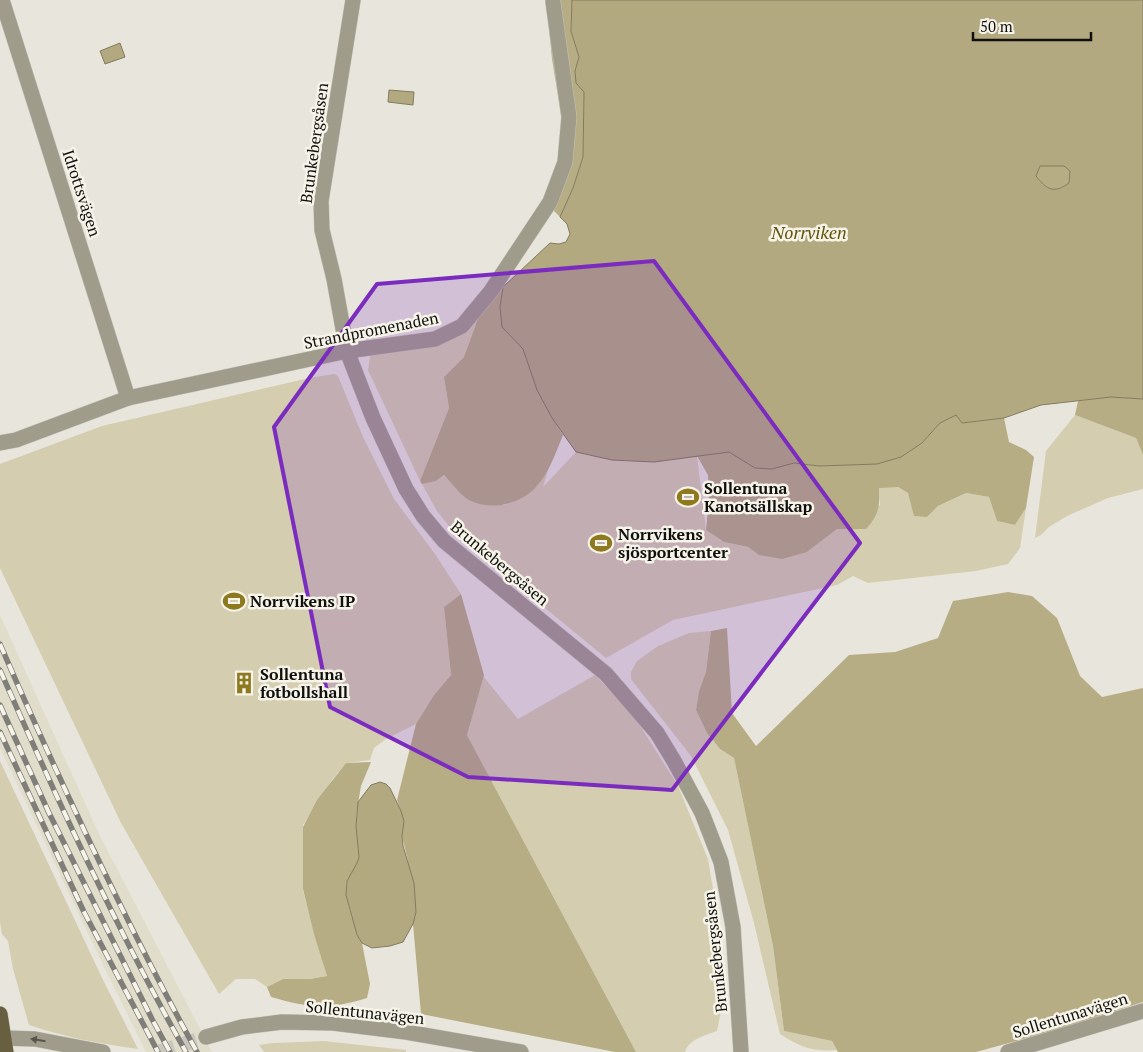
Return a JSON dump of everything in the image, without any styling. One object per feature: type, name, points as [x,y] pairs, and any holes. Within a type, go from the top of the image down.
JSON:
[{"type":"main road","points":[[0,1014],[3,1043]]},
{"type":"street","name":"Idrottsvägen","points":[[2,0],[128,398]]},
{"type":"street","name":"Brunkebergsåsen","points":[[353,0],[321,200],[322,230],[334,279],[347,351],[373,418],[406,489],[423,516],[444,542],[606,674],[657,733],[674,761],[702,813],[721,862],[733,927],[741,1052]]},
{"type":"street","name":"Strandpromenaden","points":[[0,443],[16,440],[128,398],[347,351],[435,339],[462,326],[491,291],[550,202],[565,162],[569,117],[553,2]]},
{"type":"street","name":"Sollentunavägen","points":[[1008,1052],[1143,1011]]},
{"type":"street","name":"Sollentunavägen","points":[[206,1037],[242,1027],[282,1022],[333,1023],[406,1032],[521,1052]]},
{"type":"street","points":[[3,1043],[35,1039],[103,1052]]},
{"type":"highlighted area","points":[[654,261],[860,543],[672,790],[468,777],[330,707],[274,427],[377,284]]},
{"type":"shaded area","points":[[546,0],[572,0],[571,31],[579,57],[575,71],[584,92],[583,157],[573,188],[560,217],[544,201],[561,159],[562,121],[552,59]]},
{"type":"shaded area","points":[[1040,166],[1064,166],[1070,171],[1069,183],[1059,189],[1047,187],[1036,176]]},
{"type":"shaded area","points":[[503,287],[500,307],[502,327],[523,349],[537,390],[563,435],[548,469],[536,487],[513,502],[486,505],[466,498],[444,475],[436,481],[422,484],[420,481],[449,408],[444,377],[464,357],[481,310]]},
{"type":"shaded area","points":[[481,310],[464,357],[444,377],[449,408],[420,481],[368,370],[370,356],[375,353],[437,343]]},
{"type":"shaded area","name":"Norrvikens IP","points":[[334,374],[338,376],[363,437],[394,499],[435,554],[461,594],[444,607],[451,675],[434,695],[416,724],[386,739],[374,748],[370,760],[346,763],[332,780],[303,825],[303,891],[327,976],[310,979],[283,979],[267,987],[255,979],[236,979],[219,994],[121,823],[0,568],[0,464],[102,426],[309,378]]},
{"type":"shaded area","points":[[1111,397],[1143,399],[1143,455],[1136,438],[1075,415],[1078,401]]},
{"type":"shaded area","points":[[956,414],[962,423],[1004,418],[1009,442],[1026,450],[1034,457],[1026,508],[1015,525],[997,521],[989,497],[966,493],[938,506],[927,517],[914,516],[908,493],[898,487],[879,488],[878,510],[866,529],[837,529],[807,552],[782,559],[759,555],[748,547],[724,542],[706,530],[709,500],[708,475],[697,456],[729,452],[755,468],[772,469],[794,463],[819,466],[877,464],[901,457],[922,443],[940,423]]},
{"type":"shaded area","points":[[1075,415],[1136,438],[1143,455],[1143,489],[1108,498],[1067,516],[1035,538],[1046,451]]},
{"type":"shaded area","points":[[576,452],[612,460],[654,462],[697,456],[706,530],[724,542],[748,547],[759,555],[807,552],[837,529],[848,528],[880,505],[879,487],[898,487],[908,493],[927,517],[938,506],[966,493],[989,497],[997,521],[1015,525],[1026,508],[1020,548],[1008,564],[976,571],[868,583],[853,576],[837,585],[673,620],[606,658],[455,534],[437,511],[422,484],[436,481],[444,475],[468,499],[504,505],[518,500],[537,486],[550,464],[543,487]]},
{"type":"shaded area","points":[[1008,592],[1032,596],[1057,618],[1080,676],[1102,697],[1143,688],[1143,1002],[1056,1030],[976,1052],[838,1052],[832,1041],[784,1031],[773,946],[734,758],[720,749],[707,733],[696,710],[699,691],[706,672],[711,631],[727,628],[732,713],[756,746],[849,655],[895,652],[938,638],[953,601]]},
{"type":"shaded area","points":[[461,594],[484,675],[467,735],[636,1052],[615,1052],[421,1014],[413,924],[416,906],[402,836],[404,821],[397,800],[416,724],[434,695],[451,675],[444,607]]},
{"type":"shaded area","points":[[0,615],[99,834],[212,1052],[146,1052],[105,969],[0,748]]},
{"type":"shaded area","points":[[711,631],[706,672],[699,691],[696,710],[707,733],[720,749],[734,758],[773,946],[784,1031],[832,1041],[837,1050],[807,1048],[780,1034],[754,923],[728,830],[691,756],[631,679],[631,672],[637,661],[658,646],[689,633]]},
{"type":"shaded area","points":[[595,675],[634,716],[678,786],[708,859],[718,919],[722,1006],[717,1031],[694,1041],[685,1052],[636,1052],[467,735],[483,676],[518,719]]},
{"type":"shaded area","points":[[0,761],[103,980],[138,1049],[83,1040],[29,1025],[13,969],[8,941],[2,934],[0,922]]},
{"type":"shaded area","points":[[371,762],[361,786],[357,810],[356,826],[359,857],[346,887],[349,907],[357,935],[362,943],[370,984],[367,998],[330,1006],[319,1006],[271,997],[267,987],[283,979],[310,979],[327,976],[303,889],[303,827],[317,800],[346,763]]},
{"type":"shaded area","points":[[324,1041],[406,1050],[406,1052],[264,1052],[259,1045]]},
{"type":"water","name":"Norrviken","points":[[572,0],[1143,0],[1143,399],[1111,397],[1041,405],[1004,418],[962,423],[956,415],[940,423],[922,443],[901,457],[877,464],[819,466],[794,463],[772,469],[755,468],[729,452],[654,462],[612,460],[576,452],[552,418],[537,390],[523,349],[502,327],[500,307],[503,287],[550,243],[559,244],[566,242],[570,234],[567,224],[560,217],[573,188],[583,157],[584,92],[576,83],[575,71],[579,57],[571,31]],"holes":[[[1040,166],[1064,166],[1070,171],[1069,183],[1059,189],[1047,187],[1036,176]]]},
{"type":"water","points":[[120,43],[125,57],[105,64],[100,51]]},
{"type":"water","points":[[389,90],[414,92],[413,105],[388,102]]},
{"type":"water","points":[[380,782],[390,788],[404,821],[403,846],[414,883],[416,912],[413,924],[403,942],[372,948],[362,943],[357,935],[346,895],[347,881],[359,857],[356,826],[358,802],[371,785]]},
{"type":"tunnel","points":[[160,1052],[206,1037]]},
{"type":"railway","points":[[0,644],[118,901],[197,1052]]},
{"type":"railway","points":[[0,670],[43,767],[111,911],[186,1052]]},
{"type":"railway","points":[[0,705],[49,813],[170,1052]]},
{"type":"railway","points":[[0,732],[84,912],[158,1052]]},
{"type":"place","name":"Sollentuna Kanotsällskap","points":[[688,497]]},
{"type":"place","name":"Norrvikens sjösportcenter","points":[[601,543]]},
{"type":"place","name":"Norrvikens IP","points":[[234,601]]},
{"type":"place","name":"Sollentuna fotbollshall","points":[[244,683]]}]
